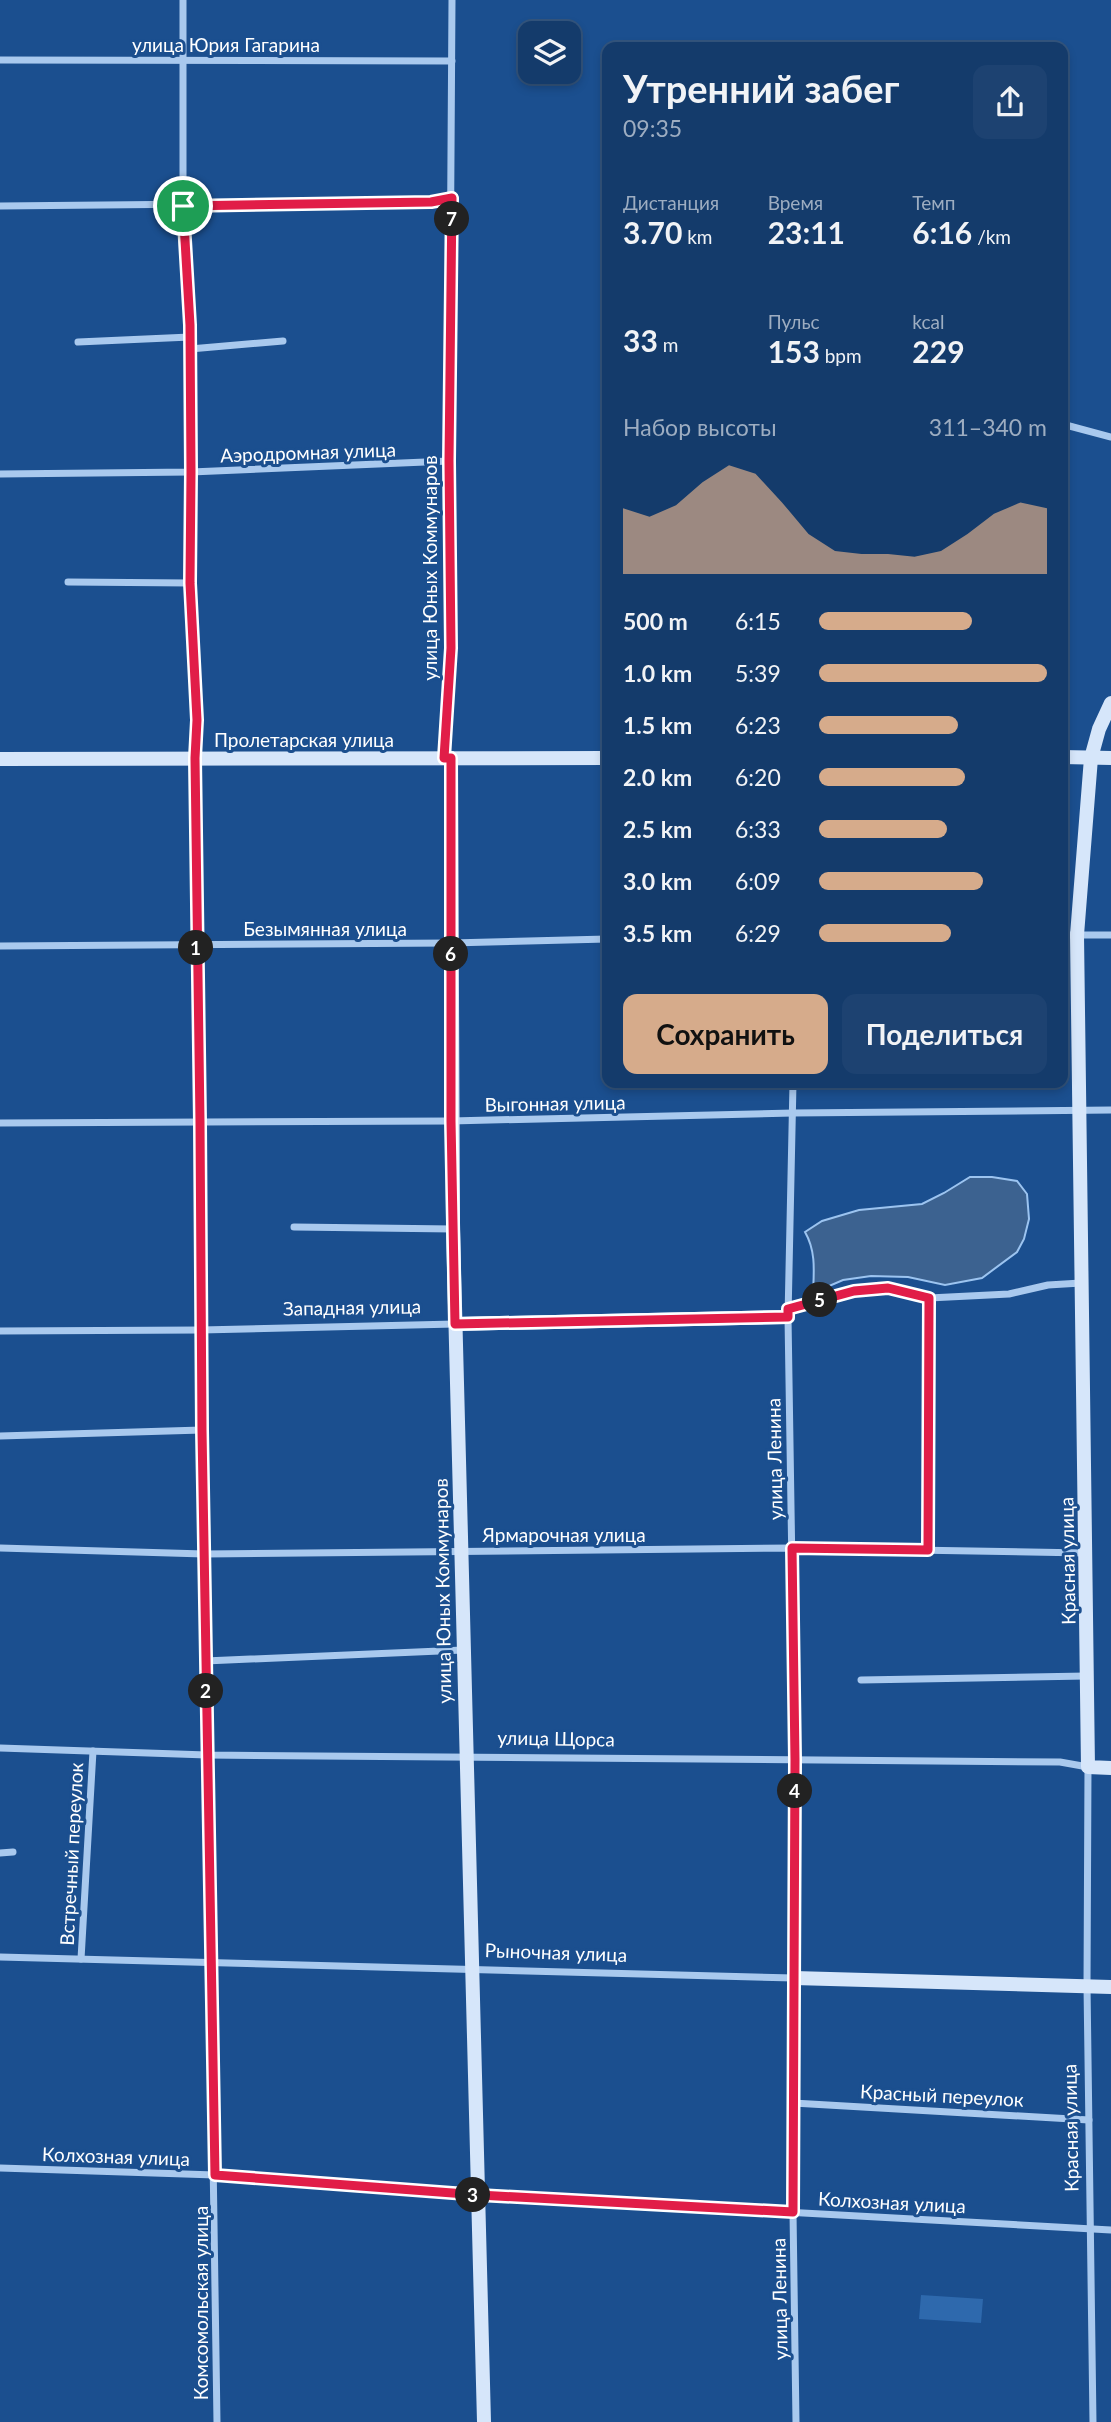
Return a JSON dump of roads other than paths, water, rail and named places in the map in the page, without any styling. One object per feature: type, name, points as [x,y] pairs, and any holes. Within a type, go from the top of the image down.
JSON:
[{"type":"street","name":"Комсомольская улица","points":[[183,0],[183,206],[190,337],[190,583],[197,720],[196,944],[217,2422]]},
{"type":"street","name":"улица Юных Коммунаров","points":[[452,0],[449,461],[451,648],[447,758],[451,1121],[465,1756],[484,2422]]},
{"type":"street","name":"улица Юрия Гагарина","points":[[0,60],[452,61]]},
{"type":"street","points":[[0,206],[431,202],[452,198]]},
{"type":"street","points":[[78,342],[190,337]]},
{"type":"street","points":[[190,349],[282,341]]},
{"type":"street","points":[[1068,426],[1111,437]]},
{"type":"street","name":"Аэродромная улица","points":[[0,474],[191,472],[449,461]]},
{"type":"street","points":[[68,582],[190,583]]},
{"type":"street","name":"Красная улица","points":[[1093,2422],[1082,1283],[1079,1110],[1070,935],[1091,758],[1099,729],[1111,704]]},
{"type":"street","points":[[1068,757],[1111,758]]},
{"type":"street","name":"Пролетарская улица","points":[[0,760],[602,758]]},
{"type":"street","points":[[1070,935],[1111,935]]},
{"type":"street","name":"Безымянная улица","points":[[0,946],[451,943],[602,939]]},
{"type":"street","name":"улица Ленина","points":[[793,1088],[788,1313],[795,1760],[793,2212],[796,2422]]},
{"type":"street","name":"Выгонная улица","points":[[0,1123],[451,1121],[793,1112],[1111,1110]]},
{"type":"street","points":[[294,1227],[453,1229]]},
{"type":"street","points":[[788,1313],[854,1291],[888,1288],[929,1298],[1009,1293],[1048,1285],[1082,1283]]},
{"type":"street","points":[[928,1550],[929,1298]]},
{"type":"street","name":"Западная улица","points":[[0,1331],[201,1330],[788,1313]]},
{"type":"street","points":[[0,1436],[202,1430]]},
{"type":"street","name":"Ярмарочная улица","points":[[0,1548],[204,1553],[792,1548],[1086,1553]]},
{"type":"street","points":[[205,1661],[463,1650]]},
{"type":"street","points":[[861,1680],[1087,1676]]},
{"type":"street","name":"улица Щорса","points":[[0,1748],[207,1755],[1060,1762],[1111,1768]]},
{"type":"street","name":"Встречный переулок","points":[[82,1959],[93,1751]]},
{"type":"street","points":[[0,1853],[13,1852]]},
{"type":"street","name":"Рыночная улица","points":[[0,1957],[1111,1987]]},
{"type":"street","name":"Красный переулок","points":[[793,2102],[1089,2120]]},
{"type":"street","name":"Колхозная улица","points":[[0,2168],[215,2175],[479,2195],[1111,2230]]}]
